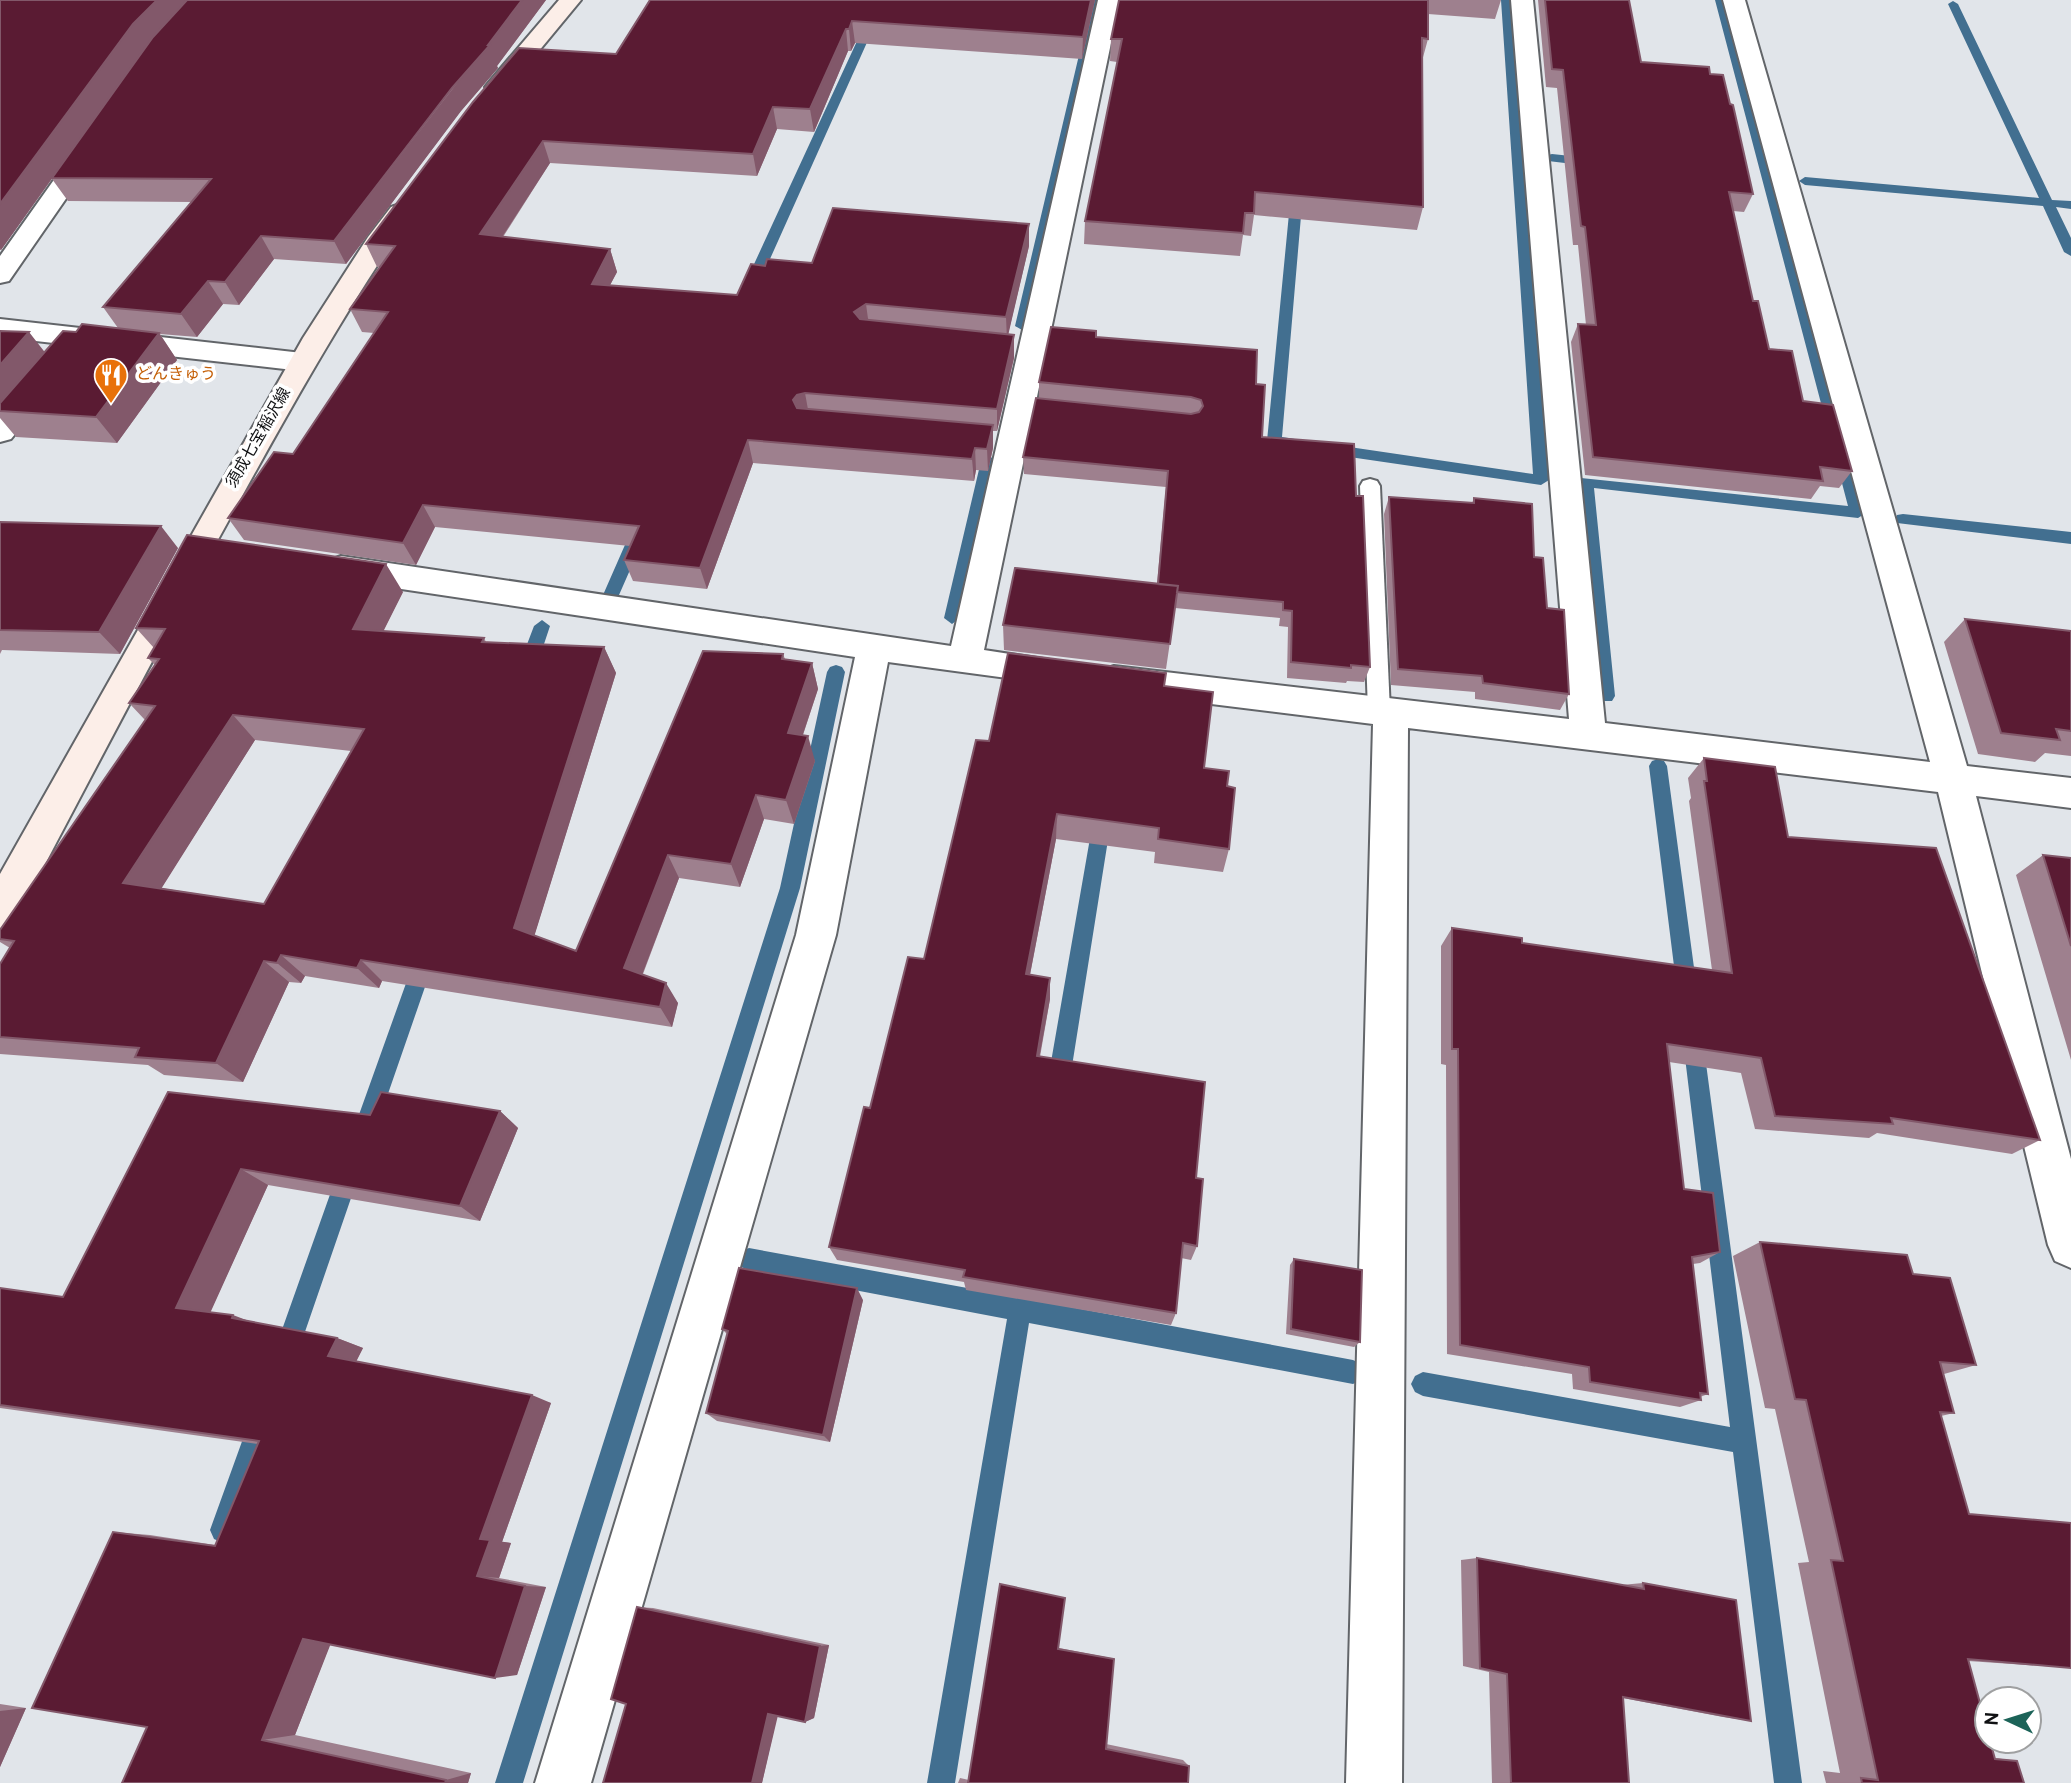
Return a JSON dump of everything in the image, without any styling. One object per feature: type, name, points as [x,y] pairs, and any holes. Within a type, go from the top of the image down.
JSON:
[{"type":"main road","points":[[481,107],[570,0]]},
{"type":"main road","name":"須成七宝稲沢線","points":[[0,910],[211,549],[302,362],[350,281],[416,190]]},
{"type":"street","points":[[965,661],[1006,440],[1027,406],[1026,351],[1109,0]]},
{"type":"street","points":[[1522,0],[1588,736]]},
{"type":"street","points":[[1734,0],[1953,779],[2071,1245]]},
{"type":"street","points":[[0,275],[101,131]]},
{"type":"street","points":[[0,328],[302,362]]},
{"type":"street","points":[[0,432],[83,336]]},
{"type":"street","points":[[308,563],[965,661],[2071,793]]},
{"type":"street","points":[[564,1783],[816,935],[874,648]]},
{"type":"street","points":[[1374,1783],[1385,712]]},
{"type":"lane","points":[[1370,486],[1385,712]]},
{"type":"building","points":[[0,0],[157,0],[133,24],[0,204]]},
{"type":"building","points":[[187,0],[522,0],[490,45],[452,88],[334,241],[261,236],[225,282],[208,281],[181,314],[103,307],[211,179],[52,178],[153,37]]},
{"type":"building","points":[[650,0],[1091,0],[1083,37],[852,21],[810,109],[773,107],[753,154],[543,141],[480,234],[610,249],[592,284],[737,295],[751,264],[765,266],[767,259],[812,263],[833,208],[1029,224],[1006,317],[866,304],[854,312],[860,319],[1014,335],[997,409],[805,393],[797,395],[793,400],[797,408],[993,425],[987,449],[975,448],[972,459],[748,440],[700,568],[624,560],[639,526],[423,505],[403,543],[228,518],[274,452],[293,454],[388,312],[350,309],[395,246],[366,244],[473,102],[519,48],[616,54]]},
{"type":"building","points":[[1119,0],[1428,0],[1428,39],[1422,38],[1423,207],[1255,192],[1254,213],[1245,213],[1243,233],[1085,221],[1122,39],[1111,39]]},
{"type":"building","points":[[1545,0],[1629,0],[1641,62],[1709,67],[1710,74],[1723,75],[1730,104],[1733,105],[1753,194],[1729,192],[1753,301],[1758,301],[1769,349],[1792,351],[1803,401],[1833,405],[1852,471],[1820,467],[1823,481],[1593,457],[1578,324],[1596,325],[1585,227],[1581,226],[1563,70],[1552,69]]},
{"type":"building","points":[[82,324],[159,333],[96,417],[0,411],[0,403],[63,331],[76,332]]},
{"type":"building","points":[[1051,327],[1096,331],[1096,337],[1257,350],[1256,384],[1265,385],[1262,437],[1354,444],[1356,496],[1363,496],[1370,667],[1351,665],[1351,668],[1291,662],[1292,611],[1283,610],[1283,602],[1177,592],[1178,586],[1158,584],[1168,471],[1023,457],[1036,398],[1191,414],[1199,412],[1203,406],[1201,400],[1191,397],[1039,382]]},
{"type":"building","points":[[0,331],[29,332],[0,365]]},
{"type":"building","points":[[1389,497],[1474,503],[1474,498],[1532,504],[1534,557],[1543,558],[1547,608],[1564,610],[1569,694],[1483,683],[1482,676],[1398,669]]},
{"type":"building","points":[[0,522],[161,526],[99,632],[0,630]]},
{"type":"building","points":[[187,535],[386,564],[353,629],[484,638],[482,642],[604,647],[514,928],[576,951],[703,651],[783,654],[782,659],[812,663],[788,733],[808,736],[786,800],[756,795],[731,864],[668,855],[624,968],[666,983],[660,1007],[361,960],[357,968],[281,955],[277,963],[264,961],[216,1063],[135,1057],[139,1048],[0,1037],[0,964],[14,941],[0,939],[0,930],[155,706],[129,703],[159,659],[148,658],[165,629],[136,628]],"holes":[[[233,715],[364,729],[264,904],[123,883]]]},
{"type":"building","points":[[1015,568],[1178,586],[1170,644],[1003,625]]},
{"type":"building","points":[[1965,619],[2071,631],[2071,731],[2056,729],[2060,740],[2001,733]]},
{"type":"building","points":[[1008,653],[1166,673],[1164,686],[1213,692],[1204,768],[1229,771],[1227,786],[1235,788],[1229,849],[1158,839],[1159,828],[1057,814],[1026,974],[1050,978],[1037,1056],[1205,1082],[1196,1178],[1203,1179],[1197,1246],[1183,1243],[1176,1313],[963,1277],[965,1270],[829,1247],[864,1107],[870,1108],[908,957],[924,959],[976,740],[989,741]]},
{"type":"building","points":[[1704,758],[1775,767],[1788,837],[1936,848],[2040,1140],[1891,1118],[1893,1124],[1775,1116],[1761,1058],[1667,1044],[1684,1189],[1713,1193],[1720,1252],[1692,1257],[1708,1394],[1700,1393],[1701,1400],[1590,1382],[1589,1367],[1460,1345],[1458,1049],[1452,1049],[1452,928],[1522,938],[1522,943],[1732,973],[1704,781],[1707,781]]},
{"type":"building","points":[[2043,855],[2071,858],[2071,946]]},
{"type":"building","points":[[168,1092],[370,1115],[381,1092],[500,1111],[460,1206],[241,1169],[176,1308],[233,1315],[232,1318],[337,1338],[328,1356],[532,1395],[480,1539],[490,1540],[477,1576],[525,1586],[495,1678],[303,1639],[262,1740],[446,1780],[445,1783],[122,1783],[147,1727],[32,1708],[113,1532],[215,1546],[259,1441],[0,1405],[0,1288],[63,1297]]},
{"type":"building","points":[[1760,1242],[1907,1255],[1913,1274],[1950,1278],[1976,1365],[1940,1362],[1954,1413],[1940,1412],[1969,1514],[2071,1523],[2071,1668],[1968,1659],[1975,1685],[1973,1755],[1994,1755],[1995,1759],[2017,1761],[2024,1783],[1862,1783],[1861,1778],[1878,1780],[1831,1560],[1843,1561],[1806,1400],[1795,1399]]},
{"type":"building","points":[[1294,1259],[1362,1270],[1360,1342],[1291,1329]]},
{"type":"building","points":[[739,1268],[857,1288],[823,1435],[706,1413],[728,1331],[722,1329]]},
{"type":"building","points":[[1477,1558],[1644,1589],[1643,1583],[1736,1600],[1751,1721],[1623,1697],[1629,1783],[1511,1783],[1507,1674],[1480,1668]]},
{"type":"building","points":[[1000,1584],[1065,1598],[1058,1649],[1114,1659],[1106,1749],[1189,1766],[1188,1783],[968,1783]]},
{"type":"building","points":[[637,1607],[820,1646],[805,1722],[768,1714],[752,1783],[603,1783],[626,1704],[611,1699]]},
{"type":"waterway","points":[[750,288],[881,0]]},
{"type":"waterway","points":[[1022,326],[1097,0]]},
{"type":"waterway","points":[[1329,449],[1541,480],[1506,0]]},
{"type":"waterway","points":[[1606,696],[1586,482],[1858,513],[1720,0]]},
{"type":"waterway","points":[[1953,4],[2048,203]]},
{"type":"waterway","points":[[1552,158],[1590,162]]},
{"type":"waterway","points":[[1805,181],[2048,203]]},
{"type":"waterway","points":[[1296,444],[1274,441],[1297,193]]},
{"type":"waterway","points":[[2048,203],[2071,205]]},
{"type":"waterway","points":[[2048,203],[2071,252]]},
{"type":"waterway","points":[[952,618],[989,461]]},
{"type":"waterway","points":[[1903,519],[2071,538]]},
{"type":"waterway","points":[[611,595],[636,538]]},
{"type":"waterway","points":[[527,668],[542,626]]},
{"type":"waterway","points":[[509,1783],[790,888],[836,672]]},
{"type":"waterway","points":[[1658,766],[1687,990]]},
{"type":"waterway","points":[[1058,1085],[1102,821]]},
{"type":"waterway","points":[[362,1137],[424,961]]},
{"type":"waterway","points":[[1693,1041],[1744,1442]]},
{"type":"waterway","points":[[285,1355],[349,1172]]},
{"type":"waterway","points":[[749,1259],[1020,1310]]},
{"type":"waterway","points":[[1020,1310],[1026,1273]]},
{"type":"waterway","points":[[941,1783],[1020,1310]]},
{"type":"waterway","points":[[1020,1310],[1353,1372]]},
{"type":"waterway","points":[[1423,1384],[1744,1442]]},
{"type":"waterway","points":[[223,1530],[262,1420]]},
{"type":"waterway","points":[[1744,1442],[1788,1783]]},
{"type":"place","name":"どんきゅう","points":[[111,405]]}]
